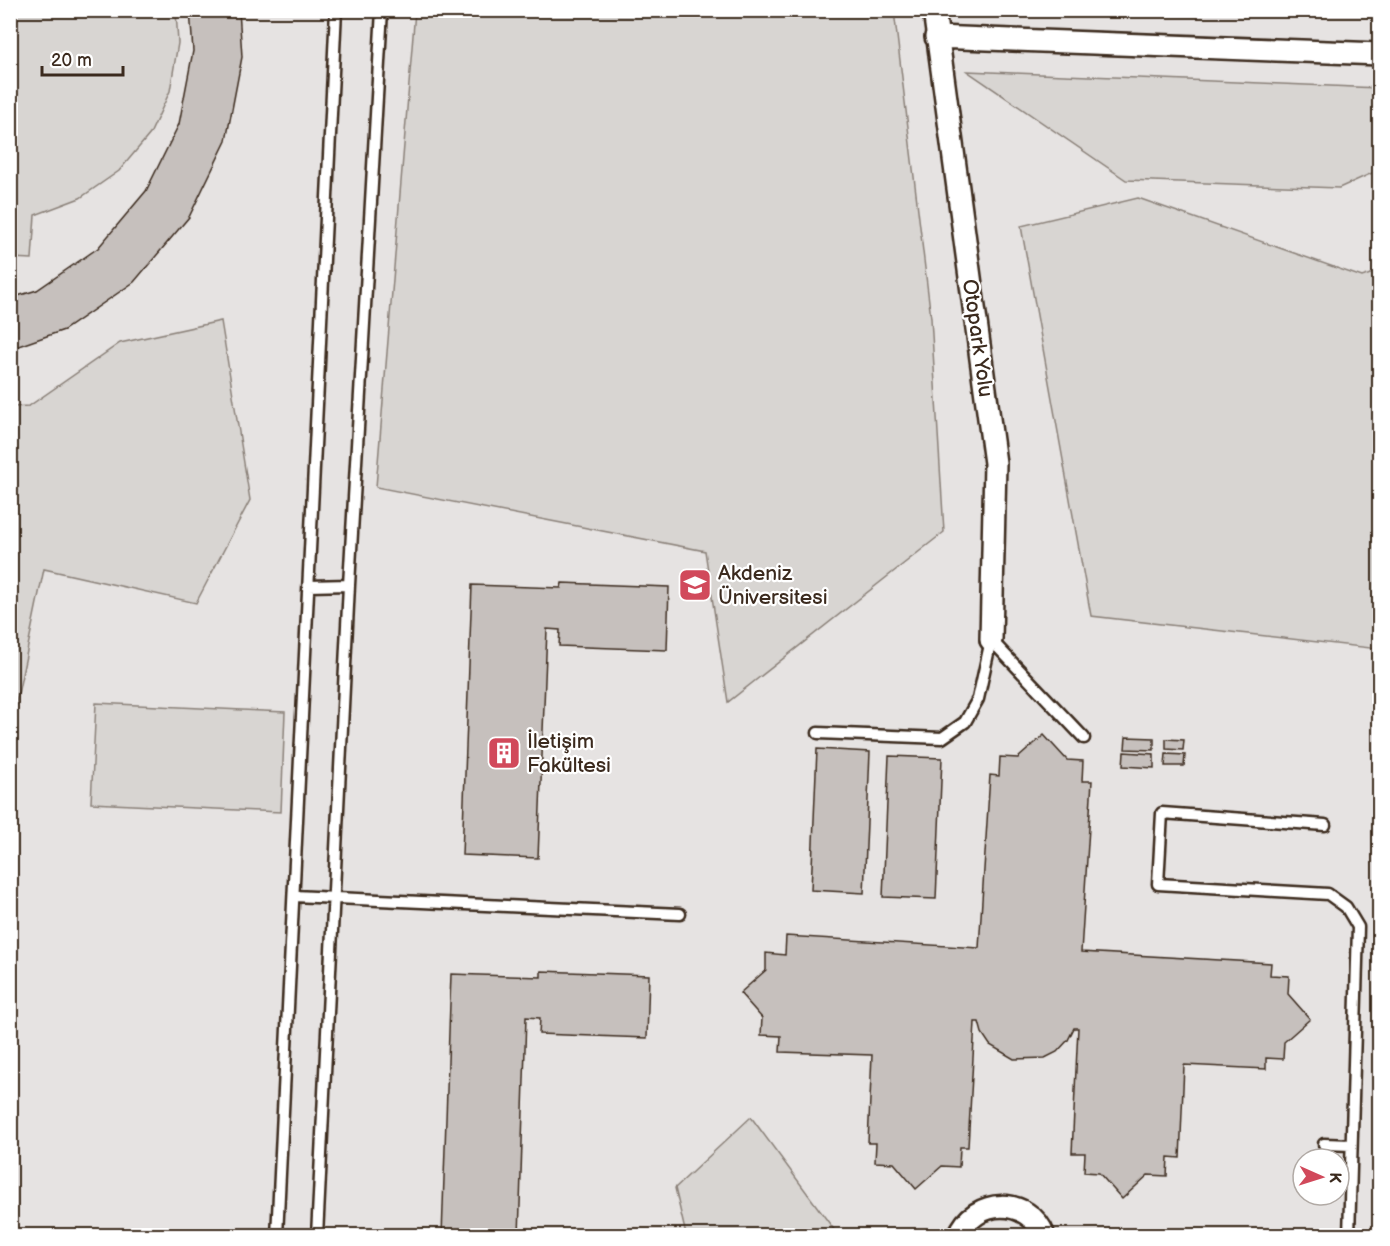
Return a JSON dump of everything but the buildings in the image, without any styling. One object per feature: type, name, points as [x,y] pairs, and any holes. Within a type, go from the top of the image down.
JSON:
[{"type":"street","name":"Otopark Yolu","points":[[934,10],[995,463],[991,640]]},
{"type":"street","points":[[936,36],[1380,54]]},
{"type":"street","points":[[959,1236],[970,1218],[984,1209],[1001,1205],[1019,1208],[1033,1218],[1044,1236]]},
{"type":"lane","points":[[277,1236],[336,10]]},
{"type":"lane","points":[[317,1236],[382,10]]},
{"type":"lane","points":[[309,586],[350,585]]},
{"type":"lane","points":[[818,733],[942,738],[966,722],[978,699],[991,640]]},
{"type":"lane","points":[[991,640],[1084,738]]},
{"type":"lane","points":[[1324,825],[1162,813],[1158,884],[1328,894],[1346,907],[1358,927],[1349,1236]]},
{"type":"lane","points":[[294,896],[680,914]]},
{"type":"lane","points":[[1324,1144],[1351,1145]]},
{"type":"shaded area","name":"Akdeniz Üniversitesi","points":[[10,11],[1379,11],[1379,1235],[11,1235]]},
{"type":"shaded area","points":[[10,11],[176,11],[178,43],[170,91],[150,134],[119,171],[80,198],[35,215],[32,259],[11,258]]},
{"type":"shaded area","points":[[415,11],[894,11],[931,318],[944,532],[728,702],[705,551],[376,487]]},
{"type":"shaded area","points":[[967,71],[1379,88],[1379,170],[1339,188],[1126,180]]},
{"type":"shaded area","points":[[1138,198],[1362,277],[1379,271],[1379,649],[1091,616],[1021,226]]},
{"type":"shaded area","points":[[221,321],[250,500],[196,603],[44,569],[11,728],[11,407],[29,406],[120,343]]},
{"type":"shaded area","points":[[96,703],[285,712],[281,812],[91,803]]},
{"type":"shaded area","points":[[751,1117],[838,1235],[686,1235],[675,1188]]},
{"type":"place","name":"Akdeniz Üniversitesi","points":[[695,585]]},
{"type":"place","name":"İletişim Fakültesi","points":[[504,753]]}]
